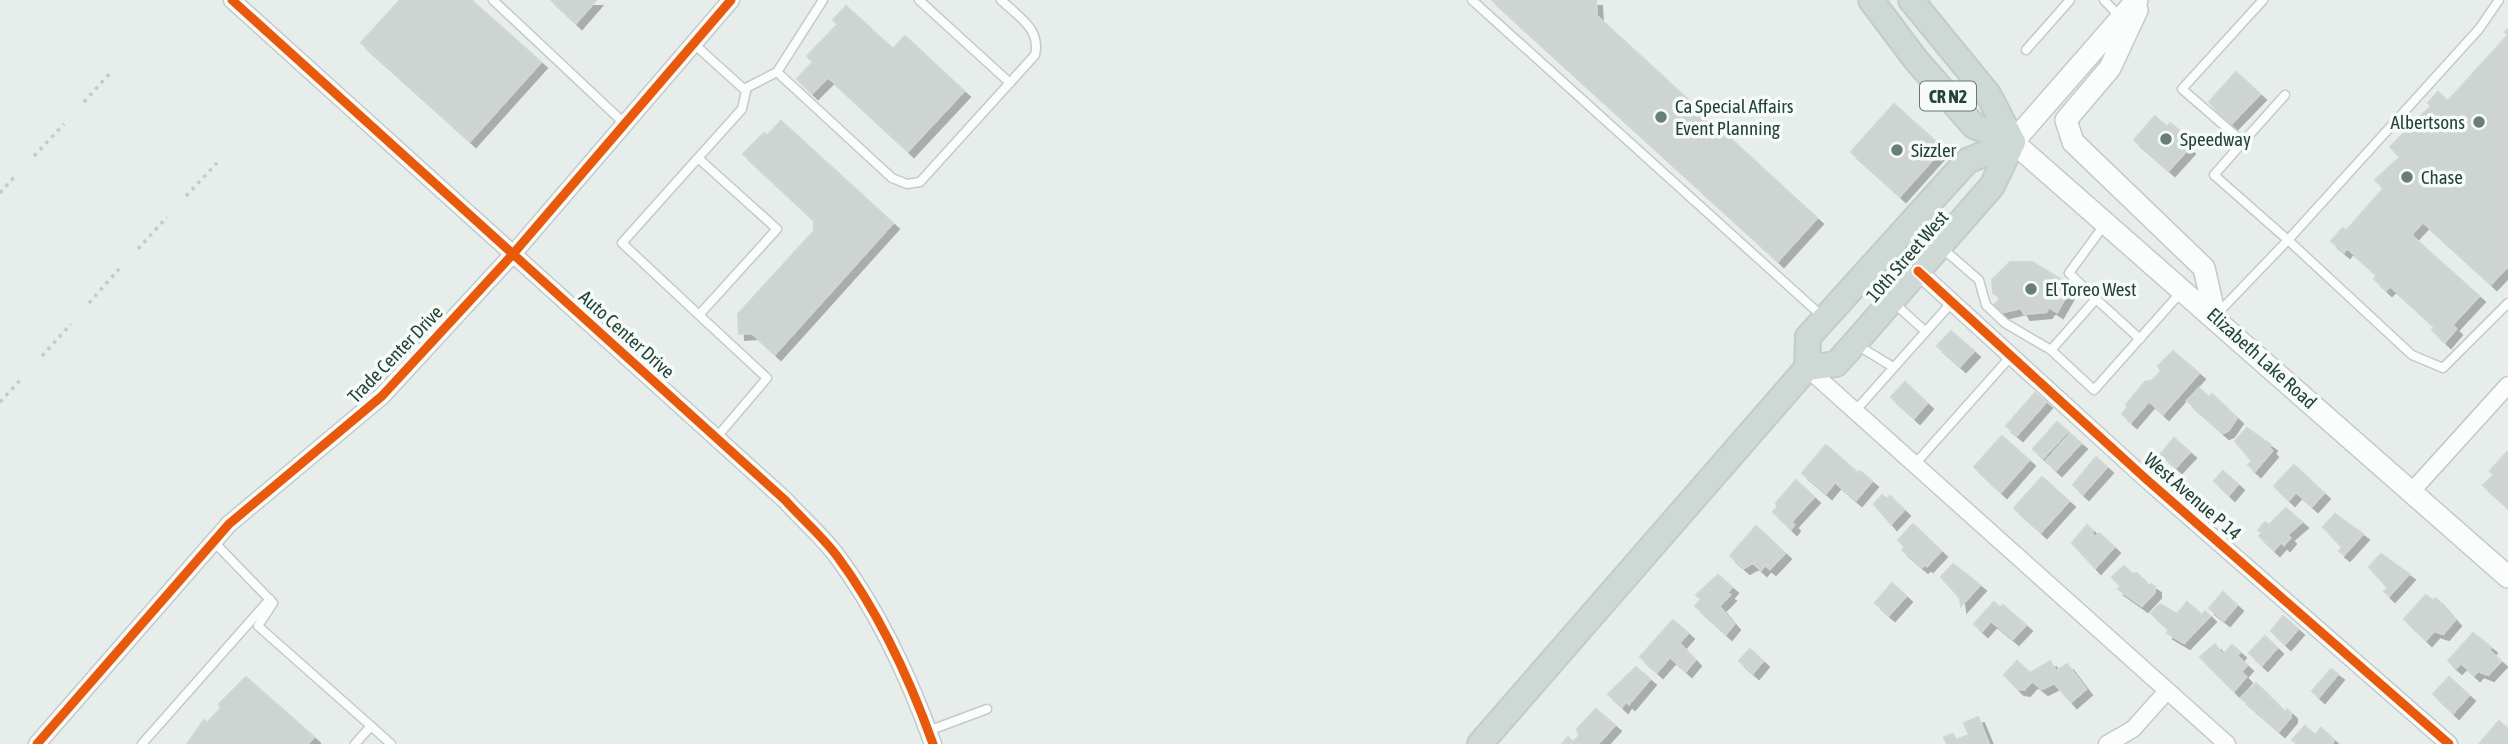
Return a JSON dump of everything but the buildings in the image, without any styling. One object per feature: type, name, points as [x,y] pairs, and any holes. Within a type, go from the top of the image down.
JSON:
[{"type":"main road","name":"CR N2","points":[[1871,0],[1916,60],[1974,126],[2014,142]]},
{"type":"main road","name":"CR N2","points":[[1911,0],[1988,94],[2014,142]]},
{"type":"main road","points":[[2014,142],[2139,0]]},
{"type":"main road","points":[[2139,0],[2110,68],[2066,120],[2073,142],[2204,268],[2215,316]]},
{"type":"main road","name":"10th Street West","points":[[2014,142],[1992,186],[1836,364],[1807,368],[1808,337],[1967,161],[2014,142]]},
{"type":"main road","name":"Elizabeth Lake Road","points":[[2014,142],[2215,316],[2508,577]]},
{"type":"main road","points":[[1480,744],[1807,368]]},
{"type":"street","name":"Auto Center Drive","points":[[232,0],[785,500],[836,554],[878,617],[912,685],[931,737]]},
{"type":"street","name":"Trade Center Drive","points":[[37,744],[229,524],[382,396],[513,254],[731,0]]},
{"type":"street","name":"West Avenue P 14","points":[[1918,271],[1953,300],[2146,479],[2449,744]]},
{"type":"street","points":[[1807,368],[2227,744]]},
{"type":"street","points":[[2412,491],[2508,386]]},
{"type":"street","points":[[2107,744],[2133,729],[2167,691]]},
{"type":"lane","points":[[493,0],[625,124]]},
{"type":"lane","points":[[744,89],[777,72],[823,0]]},
{"type":"lane","points":[[919,0],[1010,83]]},
{"type":"lane","points":[[777,72],[892,178],[907,184],[920,182],[1035,55],[1038,44],[1034,31],[1001,0]]},
{"type":"lane","points":[[1472,0],[1825,319]]},
{"type":"lane","points":[[2026,50],[2070,0]]},
{"type":"lane","points":[[2104,0],[2121,18]]},
{"type":"lane","points":[[2243,142],[2182,89],[2263,0]]},
{"type":"lane","points":[[2215,316],[2288,240],[2472,37],[2499,0]]},
{"type":"lane","points":[[694,44],[744,89]]},
{"type":"lane","points":[[716,438],[767,378],[622,243],[742,109],[744,89]]},
{"type":"lane","points":[[2285,95],[2214,175],[2412,355],[2443,368],[2508,303]]},
{"type":"lane","points":[[698,158],[777,229],[699,315]]},
{"type":"lane","points":[[2106,222],[2069,272],[2140,339]]},
{"type":"lane","points":[[1940,245],[1979,280],[1986,305],[2004,323],[2051,350],[2094,390],[2184,289]]},
{"type":"lane","points":[[2051,350],[2096,299]]},
{"type":"lane","points":[[1856,410],[1953,300]]},
{"type":"lane","points":[[1892,301],[1925,331]]},
{"type":"lane","points":[[1854,344],[1894,367]]},
{"type":"lane","points":[[1915,464],[2012,355]]},
{"type":"lane","points":[[214,542],[274,603],[258,626],[391,744]]},
{"type":"lane","points":[[142,744],[270,599]]},
{"type":"lane","points":[[931,737],[987,709]]},
{"type":"lane","points":[[355,744],[371,726]]},
{"type":"path","points":[[84,102],[112,71]]},
{"type":"path","points":[[34,156],[64,124]]},
{"type":"path","points":[[186,196],[217,163]]},
{"type":"path","points":[[0,193],[16,175]]},
{"type":"path","points":[[138,248],[167,217]]},
{"type":"path","points":[[89,303],[119,270]]},
{"type":"path","points":[[42,356],[71,324]]},
{"type":"path","points":[[0,402],[23,377]]},
{"type":"cycle path","points":[[232,0],[785,500],[818,535],[837,556],[880,623],[914,695],[933,744]]},
{"type":"cycle path","points":[[37,744],[229,524],[382,396],[513,254],[731,0]]},
{"type":"cycle path","points":[[1918,271],[2146,479],[2449,744]]},
{"type":"place","name":"Ca Special Affairs Event Planning","points":[[1661,117]]},
{"type":"place","name":"Albertsons","points":[[2479,122]]},
{"type":"place","name":"Speedway","points":[[2166,139]]},
{"type":"place","name":"Sizzler","points":[[1897,150]]},
{"type":"place","name":"Chase","points":[[2407,177]]},
{"type":"place","name":"El Toreo West","points":[[2031,289]]}]
